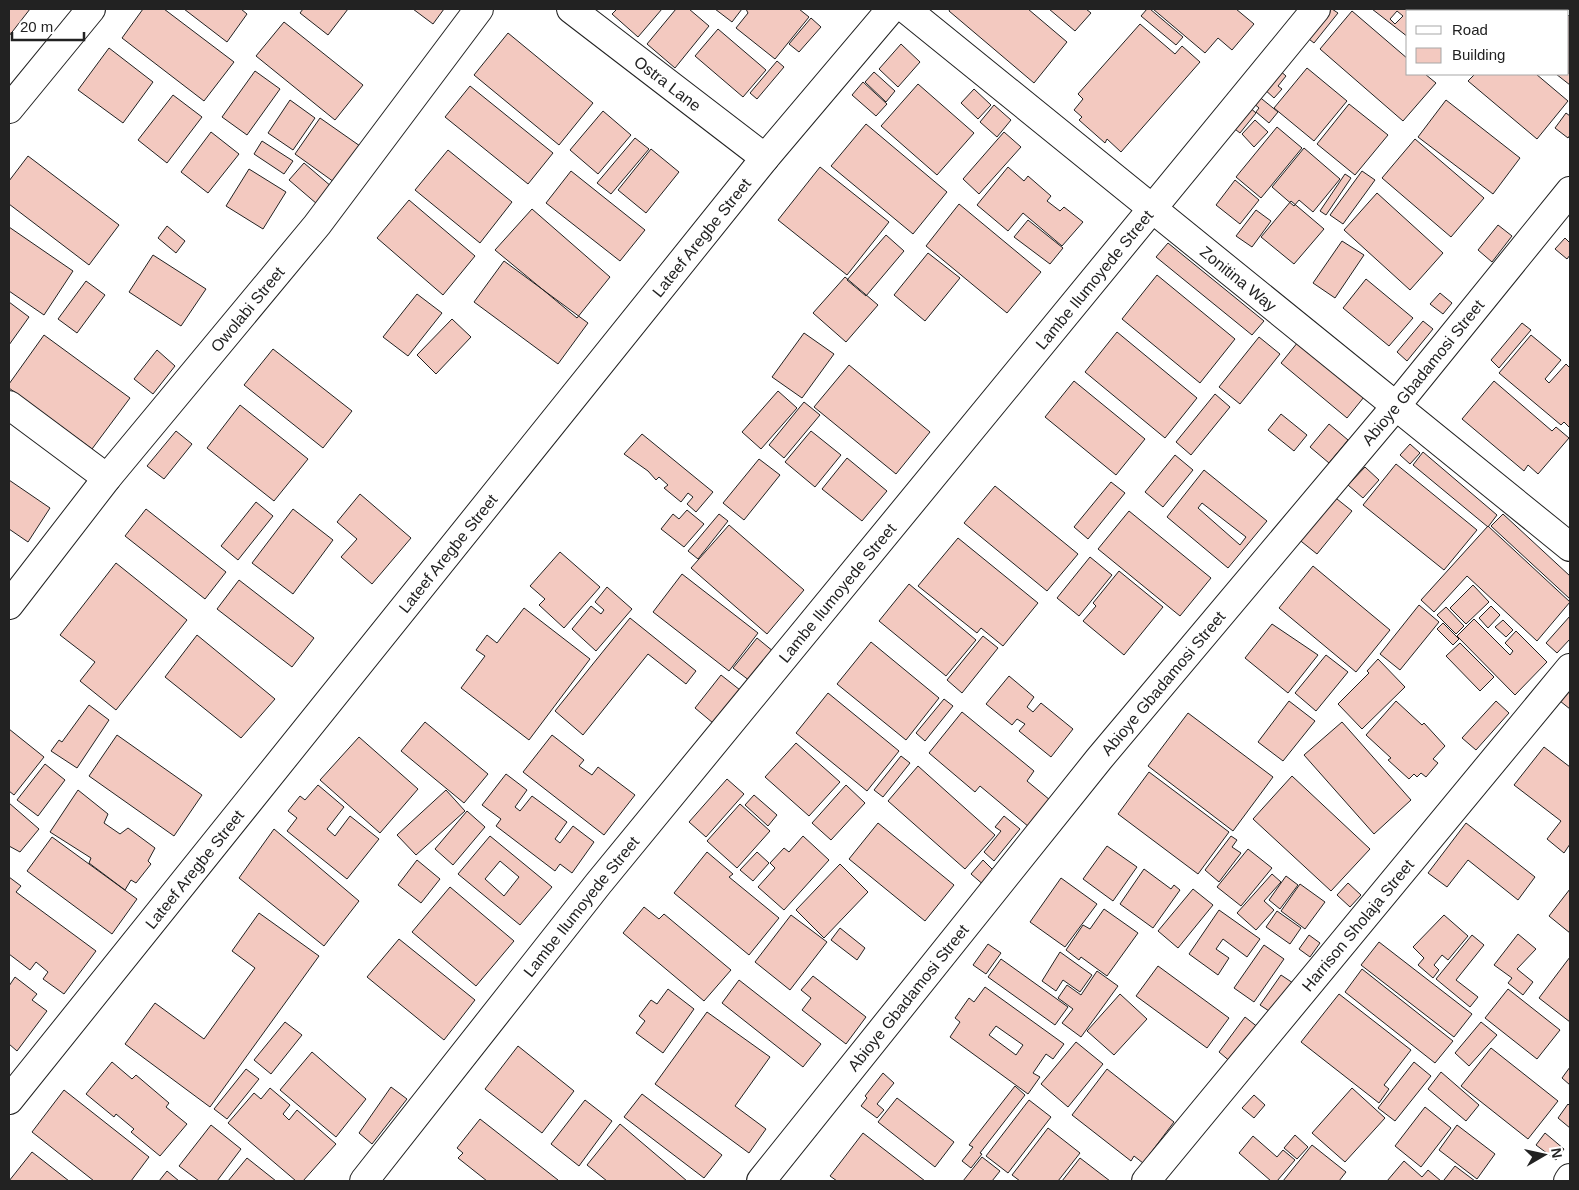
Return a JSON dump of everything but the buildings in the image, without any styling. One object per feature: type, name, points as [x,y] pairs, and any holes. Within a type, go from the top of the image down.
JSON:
[{"type":"street","points":[[9,109],[91,9]]},
{"type":"street","name":"Owolabi Street","points":[[9,605],[107,478],[317,225],[479,9]]},
{"type":"street","name":"Ostra Lane","points":[[571,9],[765,158]]},
{"type":"street","name":"Lateef Aregbe Street","points":[[9,1100],[765,158],[890,9]]},
{"type":"street","name":"Zonitina Way","points":[[906,9],[1154,208],[1395,407],[1570,547]]},
{"type":"street","name":"Lambe Ilumoyede Street","points":[[364,1181],[598,884],[1316,9]]},
{"type":"street","name":"Abioye Gbadamosi Street","points":[[761,1181],[1099,758],[1395,407],[1570,191]]},
{"type":"street","points":[[9,405],[107,478]]},
{"type":"street","name":"Harrison Sholaja Street","points":[[1146,1181],[1570,668]]}]
